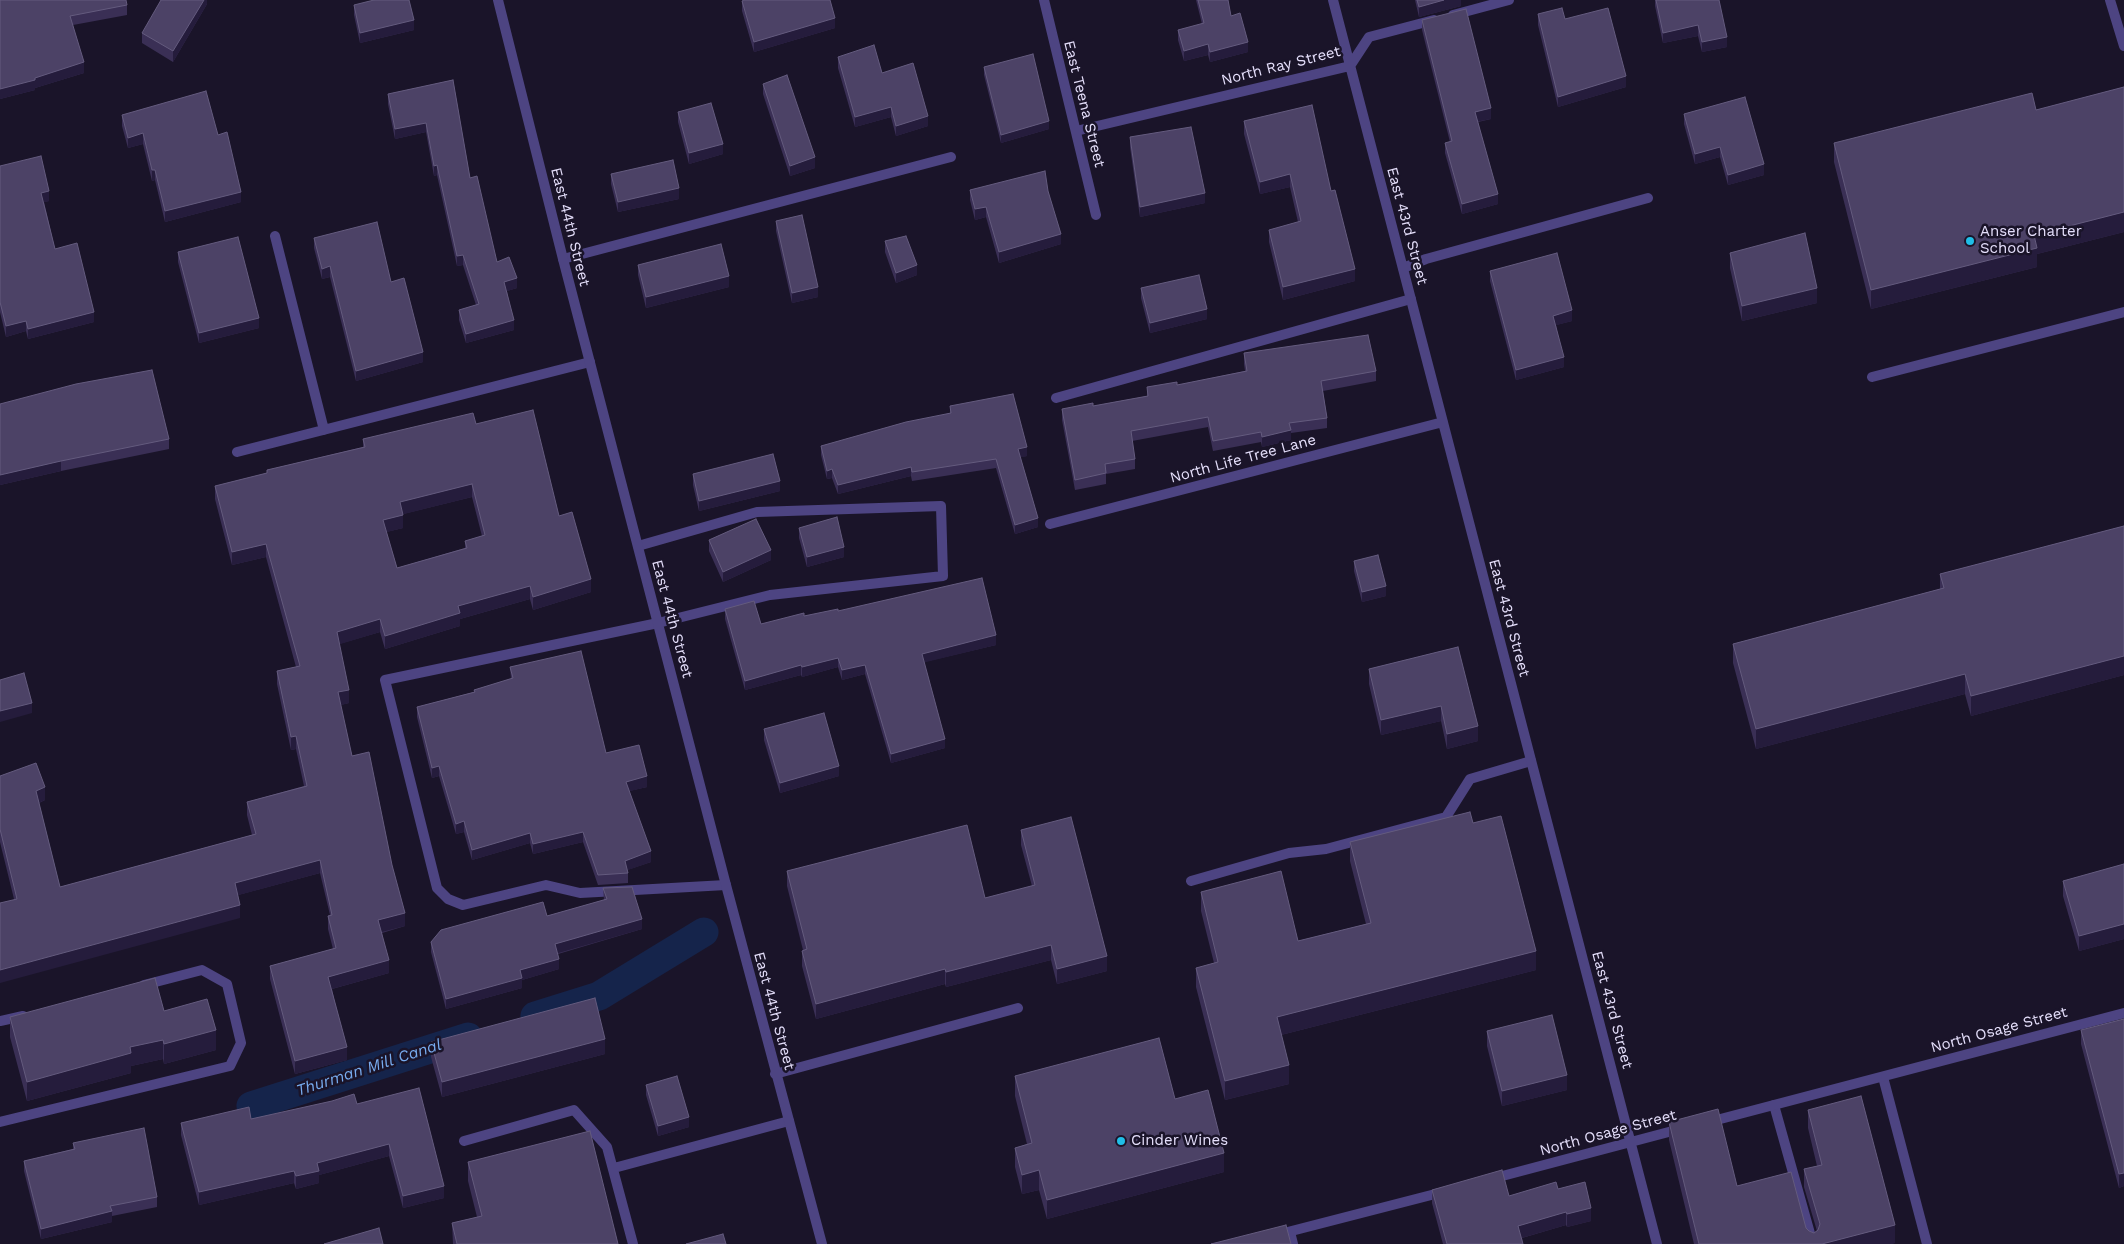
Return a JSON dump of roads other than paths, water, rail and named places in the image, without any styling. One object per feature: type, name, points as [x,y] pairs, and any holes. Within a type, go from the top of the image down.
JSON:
[{"type":"street","name":"East 44th Street","points":[[498,0],[563,259],[775,1074],[822,1244]]},
{"type":"street","name":"East Teena Street","points":[[1044,0],[1096,215]]},
{"type":"street","name":"East 43rd Street","points":[[1332,0],[1657,1244]]},
{"type":"street","name":"North Ray Street","points":[[1076,131],[1350,66],[1369,37],[1509,0]]},
{"type":"street","points":[[2110,0],[2124,46]]},
{"type":"street","points":[[563,259],[951,157]]},
{"type":"street","points":[[1403,268],[1426,259],[1648,198]]},
{"type":"street","points":[[275,236],[324,430]]},
{"type":"street","points":[[1056,398],[1410,298]]},
{"type":"street","points":[[1872,377],[2124,312]]},
{"type":"street","points":[[237,452],[590,362]]},
{"type":"street","name":"North Life Tree Lane","points":[[1050,524],[1443,422]]},
{"type":"street","points":[[638,546],[756,512],[941,506],[943,576],[770,595],[658,623],[385,680],[437,888],[448,899],[463,905],[546,885],[580,892],[726,885]]},
{"type":"street","points":[[1191,882],[1289,853],[1326,848],[1446,817],[1470,778],[1531,761]]},
{"type":"street","points":[[0,1122],[230,1066],[242,1043],[227,984],[202,970],[137,987]]},
{"type":"street","points":[[775,1074],[1018,1008]]},
{"type":"street","points":[[0,1021],[35,1013]]},
{"type":"street","name":"North Osage Street","points":[[1482,1182],[2124,1013]]},
{"type":"street","points":[[1882,1076],[1927,1244]]},
{"type":"street","points":[[1774,1105],[1813,1244]]},
{"type":"street","points":[[464,1141],[574,1110],[607,1147],[633,1244]]},
{"type":"street","points":[[614,1168],[789,1121]]},
{"type":"street","points":[[1262,1239],[1453,1189]]},
{"type":"street","points":[[1290,1232],[1293,1244]]},
{"type":"waterway","name":"Thurman Mill Canal","points":[[535,1016],[599,996],[704,932]]},
{"type":"waterway","name":"Thurman Mill Canal","points":[[251,1106],[468,1037]]},
{"type":"place","name":"Anser Charter School","points":[[1970,241]]},
{"type":"place","name":"Cinder Wines","points":[[1121,1141]]}]
